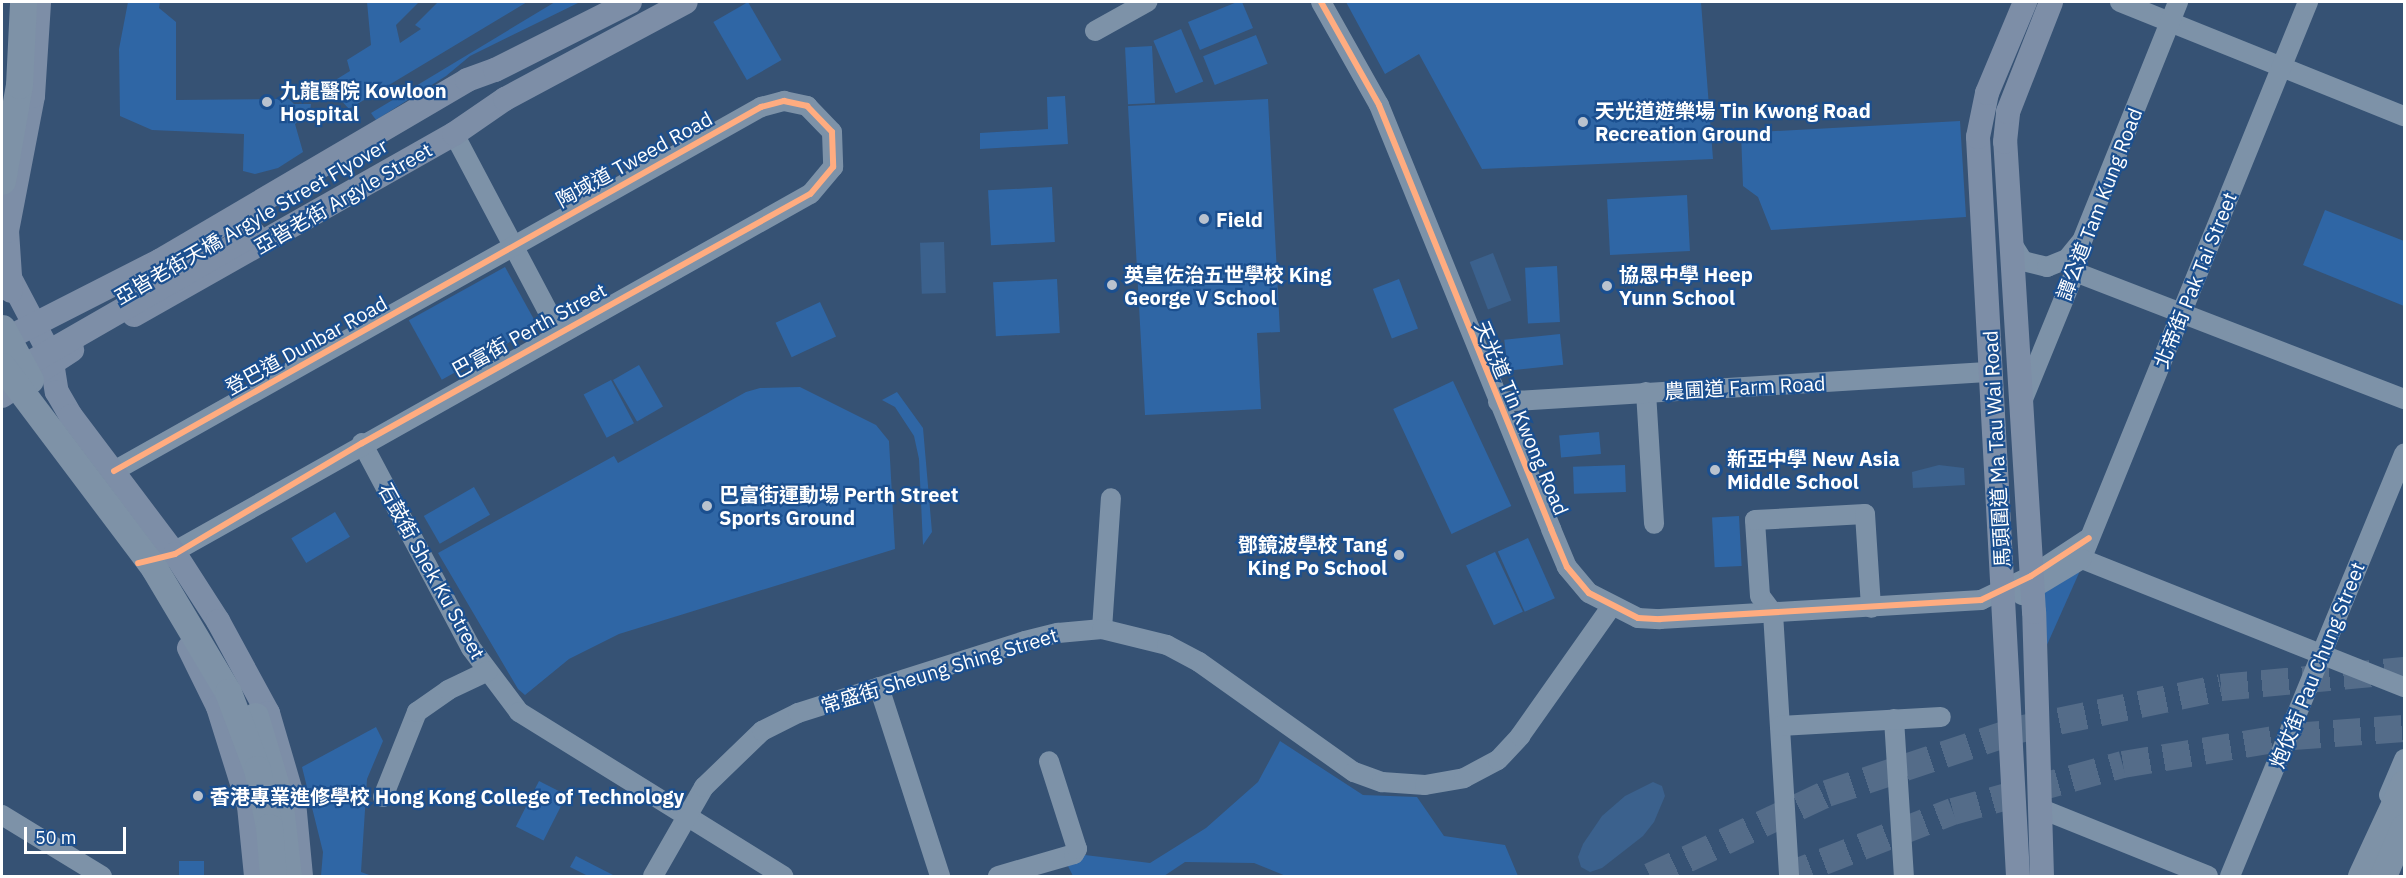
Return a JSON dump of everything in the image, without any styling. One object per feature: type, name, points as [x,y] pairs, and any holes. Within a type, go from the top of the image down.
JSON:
[{"type":"highway","points":[[2,110],[10,2]]},
{"type":"highway","points":[[2,181],[22,59],[23,2]]},
{"type":"highway","points":[[14,332],[36,388],[169,562],[243,688],[274,776],[288,876]]},
{"type":"highway","points":[[2,366],[154,568],[228,693],[257,769],[269,827],[273,876]]},
{"type":"highway","points":[[2361,876],[2404,783]]},
{"type":"highway","points":[[2384,876],[2404,827]]},
{"type":"main road","points":[[39,2],[33,96],[7,231],[5,284],[14,332],[29,354],[30,374],[8,386],[138,563],[175,618],[218,707],[249,806],[256,876]]},
{"type":"main road","name":"亞皆老街 Argyle Street","points":[[14,332],[159,261],[467,80],[495,70],[630,2]]},
{"type":"main road","name":"亞皆老街 Argyle Street","points":[[8,386],[454,134],[505,99],[686,2]]},
{"type":"main road","name":"馬頭圍道 Ma Tau Wai Road","points":[[2018,876],[2000,596],[1978,129],[1987,93],[2025,2]]},
{"type":"main road","name":"馬頭圍道 Ma Tau Wai Road","points":[[2042,876],[2031,584],[2005,142],[2008,112],[2051,2]]},
{"type":"main road","name":"亞皆老街天橋 Argyle Street Flyover","points":[[8,386],[477,97],[495,70]]},
{"type":"main road","name":"亞皆老街天橋 Argyle Street Flyover","points":[[2,366],[477,97],[505,99]]},
{"type":"main road","points":[[14,332],[52,363],[57,392],[175,554],[255,687],[276,732],[288,772],[299,835],[301,876]]},
{"type":"main road","points":[[218,707],[234,712],[247,709],[253,700],[255,687]]},
{"type":"street","points":[[1095,31],[1147,2]]},
{"type":"street","name":"天光道 Tin Kwong Road","points":[[1321,2],[1378,105],[1567,567],[1589,593],[1611,607],[1638,618],[1871,608],[2000,596],[2031,584]]},
{"type":"street","points":[[2120,2],[2169,23],[2282,65],[2404,116]]},
{"type":"street","name":"譚公道 Tam Kung Road","points":[[2020,406],[2075,272],[2082,241],[2178,2]]},
{"type":"street","name":"北帝街 Pak Tai Street","points":[[2082,559],[2308,2]]},
{"type":"street","name":"巴富街 Perth Street","points":[[138,563],[175,554],[362,443],[819,187],[832,167],[832,132],[807,106],[772,102]]},
{"type":"street","name":"陶域道 Tweed Road","points":[[512,245],[772,102]]},
{"type":"street","name":"巴富街 Perth Street","points":[[454,134],[559,332]]},
{"type":"street","points":[[2011,242],[2025,262],[2046,267],[2067,259],[2082,241]]},
{"type":"street","name":"登巴道 Dunbar Road","points":[[114,471],[512,245]]},
{"type":"street","points":[[2075,272],[2404,399]]},
{"type":"street","name":"農圃道 Farm Road","points":[[1498,402],[1991,372]]},
{"type":"street","points":[[1646,392],[1654,524]]},
{"type":"street","name":"石鼓街 Shek Ku Street","points":[[362,443],[471,648],[519,712],[687,814],[783,876]]},
{"type":"street","name":"炮仗街 Pau Chung Street","points":[[2230,876],[2404,453]]},
{"type":"street","points":[[1102,629],[1111,498]]},
{"type":"street","points":[[1789,876],[1773,613],[1760,596],[1755,520],[1865,514],[1871,608]]},
{"type":"street","points":[[2031,584],[2089,538]]},
{"type":"street","points":[[2031,584],[2082,559],[2322,652],[2404,687]]},
{"type":"street","name":"常盛街 Sheung Shing Street","points":[[653,876],[687,814],[723,766],[762,731],[798,713],[1044,636],[1102,629],[1149,639],[1184,653],[1354,772],[1397,785],[1425,784],[1464,778],[1498,760],[1520,736],[1611,607]]},
{"type":"street","points":[[382,797],[417,712],[448,690],[488,671]]},
{"type":"street","points":[[879,687],[940,876]]},
{"type":"street","points":[[1780,726],[1941,717]]},
{"type":"street","points":[[1894,719],[1904,876]]},
{"type":"street","points":[[2353,876],[2404,759]]},
{"type":"street","points":[[998,876],[1074,854],[1077,849],[1049,761]]},
{"type":"street","points":[[2039,808],[2208,876]]},
{"type":"street","points":[[2,815],[102,876]]},
{"type":"street","points":[[2389,876],[2404,837]]},
{"type":"shaded area","points":[[128,2],[160,2],[159,8],[176,22],[176,100],[289,99],[294,104],[311,104],[310,112],[295,124],[303,152],[278,168],[255,174],[243,171],[244,134],[152,130],[120,116],[119,49]]},
{"type":"shaded area","points":[[367,2],[419,2],[396,25],[400,43],[421,29],[415,25],[438,2],[527,2],[349,109],[338,97],[337,79],[350,71],[347,60],[371,45]]},
{"type":"shaded area","points":[[555,2],[580,2],[470,56],[446,76],[376,120],[371,113]]},
{"type":"shaded area","points":[[748,2],[782,60],[747,80],[713,22]]},
{"type":"shaded area","points":[[1242,2],[1253,28],[1200,50],[1188,22]]},
{"type":"shaded area","name":"天光道遊樂場 Tin Kwong Road Recreation Ground","points":[[1346,2],[1701,2],[1713,159],[1482,169],[1419,54],[1385,74]]},
{"type":"shaded area","points":[[1181,29],[1203,81],[1176,93],[1153,41]]},
{"type":"shaded area","points":[[1256,35],[1268,64],[1215,85],[1203,56]]},
{"type":"shaded area","points":[[1152,46],[1155,103],[1128,104],[1125,47]]},
{"type":"shaded area","points":[[1065,96],[1068,144],[980,149],[980,133],[1048,129],[1047,97]]},
{"type":"shaded area","name":"Field","points":[[1268,99],[1280,332],[1257,333],[1261,409],[1145,415],[1128,106]]},
{"type":"shaded area","points":[[1960,121],[1966,217],[1771,230],[1758,197],[1743,186],[1741,133]]},
{"type":"shaded area","points":[[1052,187],[1055,242],[991,245],[988,190]]},
{"type":"shaded area","points":[[1687,195],[1690,251],[1610,255],[1607,199]]},
{"type":"shaded area","points":[[2325,210],[2404,241],[2404,306],[2303,265]]},
{"type":"shaded area","points":[[944,242],[946,293],[922,294],[920,243]]},
{"type":"shaded area","points":[[1493,253],[1511,301],[1488,310],[1470,262]]},
{"type":"shaded area","points":[[1557,266],[1560,322],[1528,324],[1525,268]]},
{"type":"shaded area","points":[[505,267],[538,326],[442,380],[409,320]]},
{"type":"shaded area","points":[[1057,279],[1060,333],[996,336],[993,282]]},
{"type":"shaded area","points":[[1399,279],[1418,328],[1392,339],[1373,289]]},
{"type":"shaded area","points":[[820,302],[836,336],[792,357],[776,323]]},
{"type":"shaded area","points":[[1560,334],[1563,365],[1508,371],[1504,340]]},
{"type":"shaded area","points":[[639,365],[663,407],[637,422],[613,380]]},
{"type":"shaded area","points":[[611,380],[634,423],[607,438],[584,395]]},
{"type":"shaded area","points":[[1453,381],[1511,506],[1452,534],[1393,409]]},
{"type":"shaded area","name":"巴富街運動場 Perth Street Sports Ground","points":[[800,387],[876,425],[889,441],[895,549],[619,634],[569,659],[525,695],[518,689],[438,553],[614,456],[618,463],[746,392],[760,388]]},
{"type":"shaded area","points":[[897,392],[923,428],[932,532],[923,545],[919,459],[914,436],[895,407],[882,400]]},
{"type":"shaded area","points":[[1599,432],[1601,454],[1561,457],[1559,435]]},
{"type":"shaded area","points":[[1625,465],[1626,492],[1574,494],[1573,467]]},
{"type":"shaded area","points":[[1939,465],[1964,468],[1965,485],[1913,488],[1912,472]]},
{"type":"shaded area","points":[[474,487],[490,515],[440,544],[424,516]]},
{"type":"shaded area","points":[[335,512],[350,537],[306,563],[291,538]]},
{"type":"shaded area","points":[[1739,516],[1742,566],[1715,567],[1712,517]]},
{"type":"shaded area","points":[[1528,538],[1555,598],[1525,612],[1498,551]]},
{"type":"shaded area","points":[[1495,552],[1523,612],[1494,625],[1466,566]]},
{"type":"shaded area","points":[[2083,564],[2038,665],[2036,593]]},
{"type":"shaded area","points":[[376,727],[383,741],[367,779],[361,872],[372,876],[321,876],[323,852],[302,767]]},
{"type":"shaded area","points":[[1280,741],[1363,795],[1417,797],[1444,836],[1505,845],[1518,876],[1286,876],[1254,863],[1185,862],[1164,876],[1073,876],[1068,866],[1085,855],[1150,863],[1206,828],[1258,782]]},
{"type":"shaded area","points":[[539,781],[567,795],[543,841],[516,826]]},
{"type":"shaded area","points":[[1653,782],[1662,786],[1665,796],[1654,822],[1643,836],[1602,868],[1590,872],[1581,867],[1578,857],[1583,844],[1602,816],[1625,796]]},
{"type":"shaded area","points":[[576,856],[613,875],[588,876],[570,867]]},
{"type":"shaded area","points":[[179,861],[204,861],[204,876],[179,876]]},
{"type":"tunnel","points":[[1650,876],[1827,793],[2019,729],[2221,687],[2404,670]]},
{"type":"tunnel","points":[[1785,876],[1953,811],[2123,764],[2293,736],[2404,728]]},
{"type":"cycle path","points":[[1321,2],[1379,105],[1567,567],[1589,593],[1638,618],[1660,619],[1981,600],[2031,576],[2089,538]]},
{"type":"cycle path","points":[[114,471],[761,107],[784,101],[807,106],[832,132],[833,167],[810,194],[362,443],[175,554],[138,563]]},
{"type":"place","name":"九龍醫院 Kowloon Hospital","points":[[267,102]]},
{"type":"place","name":"天光道遊樂場 Tin Kwong Road Recreation Ground","points":[[1583,122]]},
{"type":"place","name":"Field","points":[[1204,219]]},
{"type":"place","name":"英皇佐治五世學校 King George V School","points":[[1112,285]]},
{"type":"place","name":"協恩中學 Heep Yunn School","points":[[1607,286]]},
{"type":"place","name":"新亞中學 New Asia Middle School","points":[[1715,470]]},
{"type":"place","name":"巴富街運動場 Perth Street Sports Ground","points":[[707,506]]},
{"type":"place","name":"鄧鏡波學校 Tang King Po School","points":[[1399,555]]},
{"type":"place","name":"香港專業進修學校 Hong Kong College of Technology","points":[[198,796]]}]
